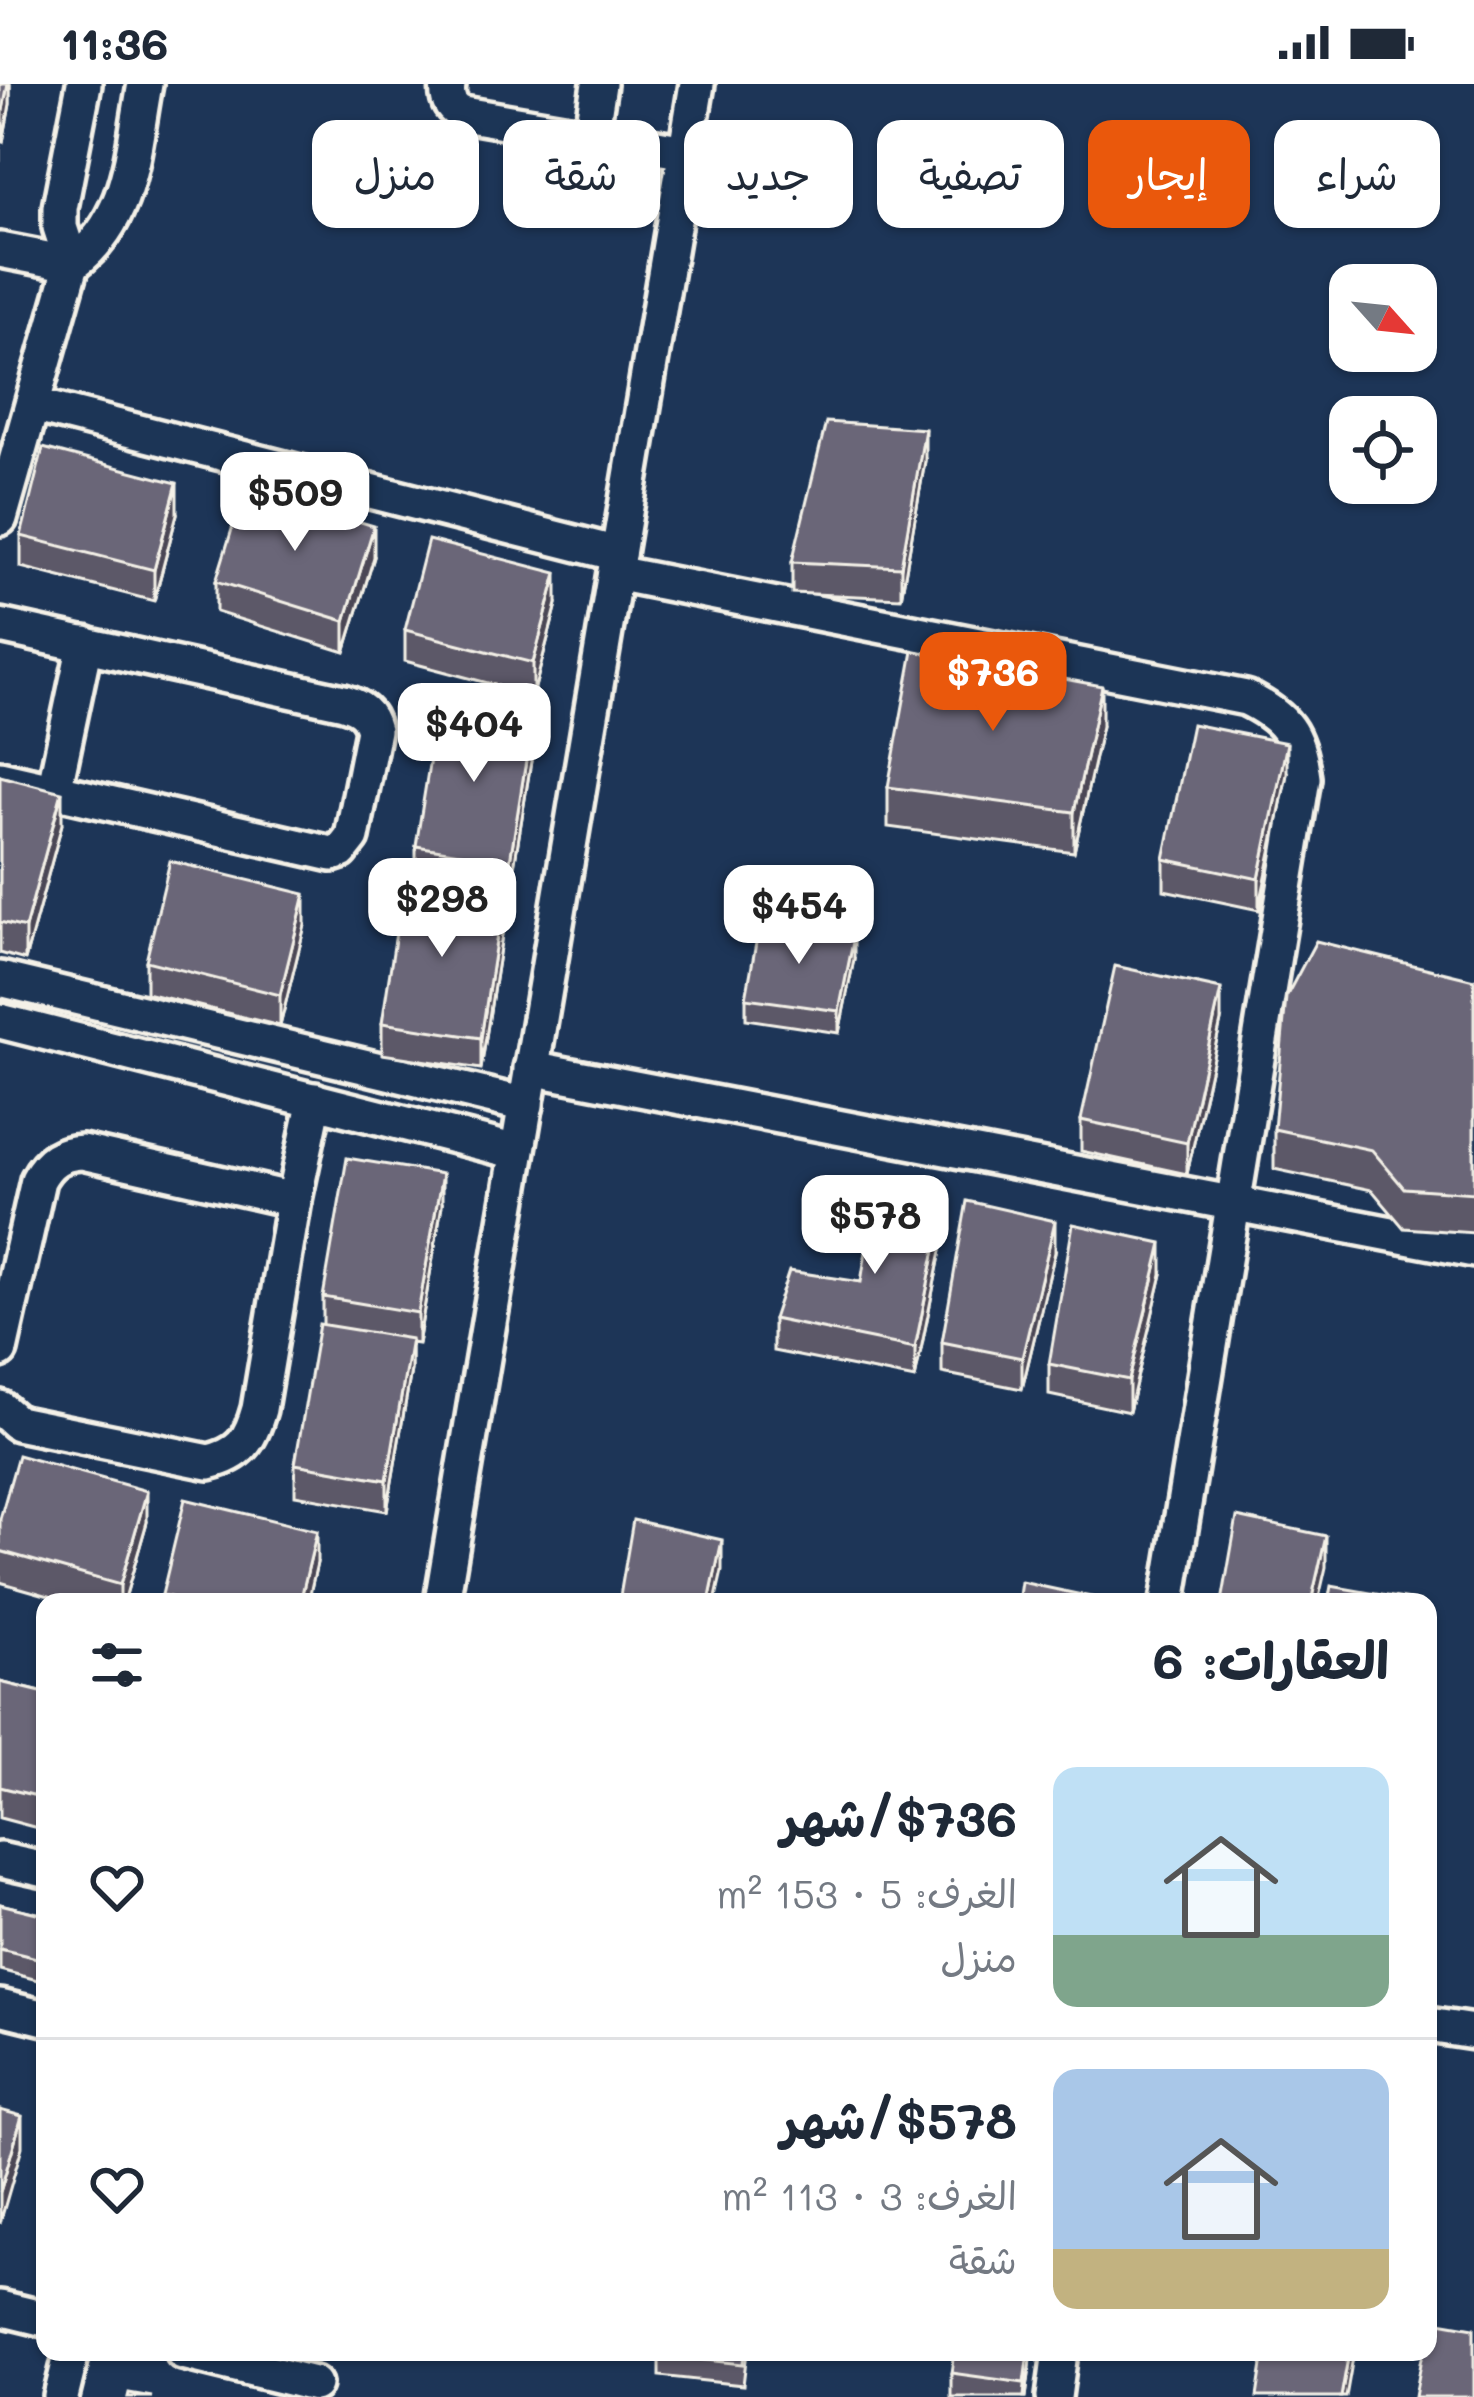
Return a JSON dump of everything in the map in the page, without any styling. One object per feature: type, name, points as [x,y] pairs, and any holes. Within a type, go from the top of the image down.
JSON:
[{"type":"street","points":[[72,264],[60,227],[60,208],[84,84]]},
{"type":"street","points":[[0,518],[11,438],[33,405],[72,264],[101,238],[121,203],[145,84]]},
{"type":"street","points":[[448,84],[449,103],[463,115],[503,122]]},
{"type":"street","points":[[593,120],[599,84]]},
{"type":"street","points":[[691,120],[697,84]]},
{"type":"street","points":[[443,1593],[684,164]]},
{"type":"street","points":[[0,250],[72,264]]},
{"type":"street","points":[[33,405],[616,564],[1246,698],[1269,709],[1288,728],[1300,752],[1303,778],[1169,1593]]},
{"type":"street","points":[[0,626],[344,702],[364,711],[374,730],[355,827],[348,845],[332,854],[0,778]]},
{"type":"street","points":[[54,790],[85,644]]},
{"type":"street","points":[[0,979],[526,1105]]},
{"type":"street","points":[[0,1021],[517,1151]]},
{"type":"street","points":[[531,1068],[1474,1250]]},
{"type":"street","points":[[0,1408],[17,1423],[209,1462],[228,1457],[244,1444],[254,1428],[315,1100]]},
{"type":"street","points":[[0,1350],[38,1180],[55,1158],[82,1152],[294,1200]]},
{"type":"street","points":[[0,1860],[36,1868]]},
{"type":"street","points":[[0,2007],[36,2016]]},
{"type":"street","points":[[1437,2026],[1474,2032]]},
{"type":"street","points":[[0,2308],[36,2317]]},
{"type":"street","points":[[61,2397],[70,2361]]},
{"type":"street","points":[[229,2361],[315,2378]]},
{"type":"street","points":[[1054,2397],[1059,2361]]},
{"type":"building","points":[[0,84],[8,84],[3,110],[0,110]]},
{"type":"building","points":[[826,422],[925,429],[901,567],[792,562]]},
{"type":"building","points":[[43,448],[177,483],[154,570],[21,536]]},
{"type":"building","points":[[245,487],[374,526],[345,621],[216,581]]},
{"type":"building","points":[[428,540],[557,573],[533,663],[405,630]]},
{"type":"building","points":[[913,651],[1102,686],[1074,812],[888,787]]},
{"type":"building","points":[[438,709],[532,723],[510,861],[416,846]]},
{"type":"building","points":[[1192,724],[1287,743],[1259,879],[1164,859]]},
{"type":"building","points":[[0,776],[62,792],[25,928],[0,922]]},
{"type":"building","points":[[170,861],[305,894],[280,995],[146,961]]},
{"type":"building","points":[[404,881],[503,896],[481,1038],[382,1023]]},
{"type":"building","points":[[760,921],[854,937],[839,1011],[746,998]]},
{"type":"building","points":[[1316,941],[1474,980],[1474,1193],[1404,1188],[1372,1150],[1274,1129],[1286,997]]},
{"type":"building","points":[[1115,966],[1221,989],[1187,1143],[1081,1120]]},
{"type":"building","points":[[347,1158],[442,1174],[418,1313],[323,1297]]},
{"type":"building","points":[[876,1189],[945,1200],[915,1348],[773,1319],[789,1271],[861,1282]]},
{"type":"building","points":[[967,1201],[1055,1221],[1022,1358],[942,1342]]},
{"type":"building","points":[[1073,1224],[1162,1243],[1129,1380],[1049,1364]]},
{"type":"building","points":[[319,1324],[411,1339],[387,1480],[295,1464]]},
{"type":"building","points":[[18,1455],[147,1491],[120,1585],[0,1551],[0,1519]]},
{"type":"building","points":[[185,1499],[317,1531],[302,1593],[162,1593]]},
{"type":"building","points":[[1237,1517],[1326,1536],[1313,1593],[1224,1593]]},
{"type":"building","points":[[633,1520],[722,1540],[711,1593],[621,1593]]},
{"type":"building","points":[[1021,1582],[1073,1593],[1019,1593]]},
{"type":"building","points":[[1331,1586],[1370,1593],[1330,1593]]},
{"type":"building","points":[[0,1682],[36,1691],[36,1796],[0,1787]]},
{"type":"building","points":[[0,1904],[36,1913],[36,1958],[0,1949]]},
{"type":"building","points":[[0,2110],[22,2116],[0,2192]]},
{"type":"building","points":[[1437,2322],[1474,2328],[1474,2397],[1415,2397],[1421,2361],[1437,2361]]},
{"type":"building","points":[[953,2361],[1027,2361],[1024,2383],[951,2373]]},
{"type":"building","points":[[1263,2361],[1347,2361],[1341,2397],[1257,2397]]}]
